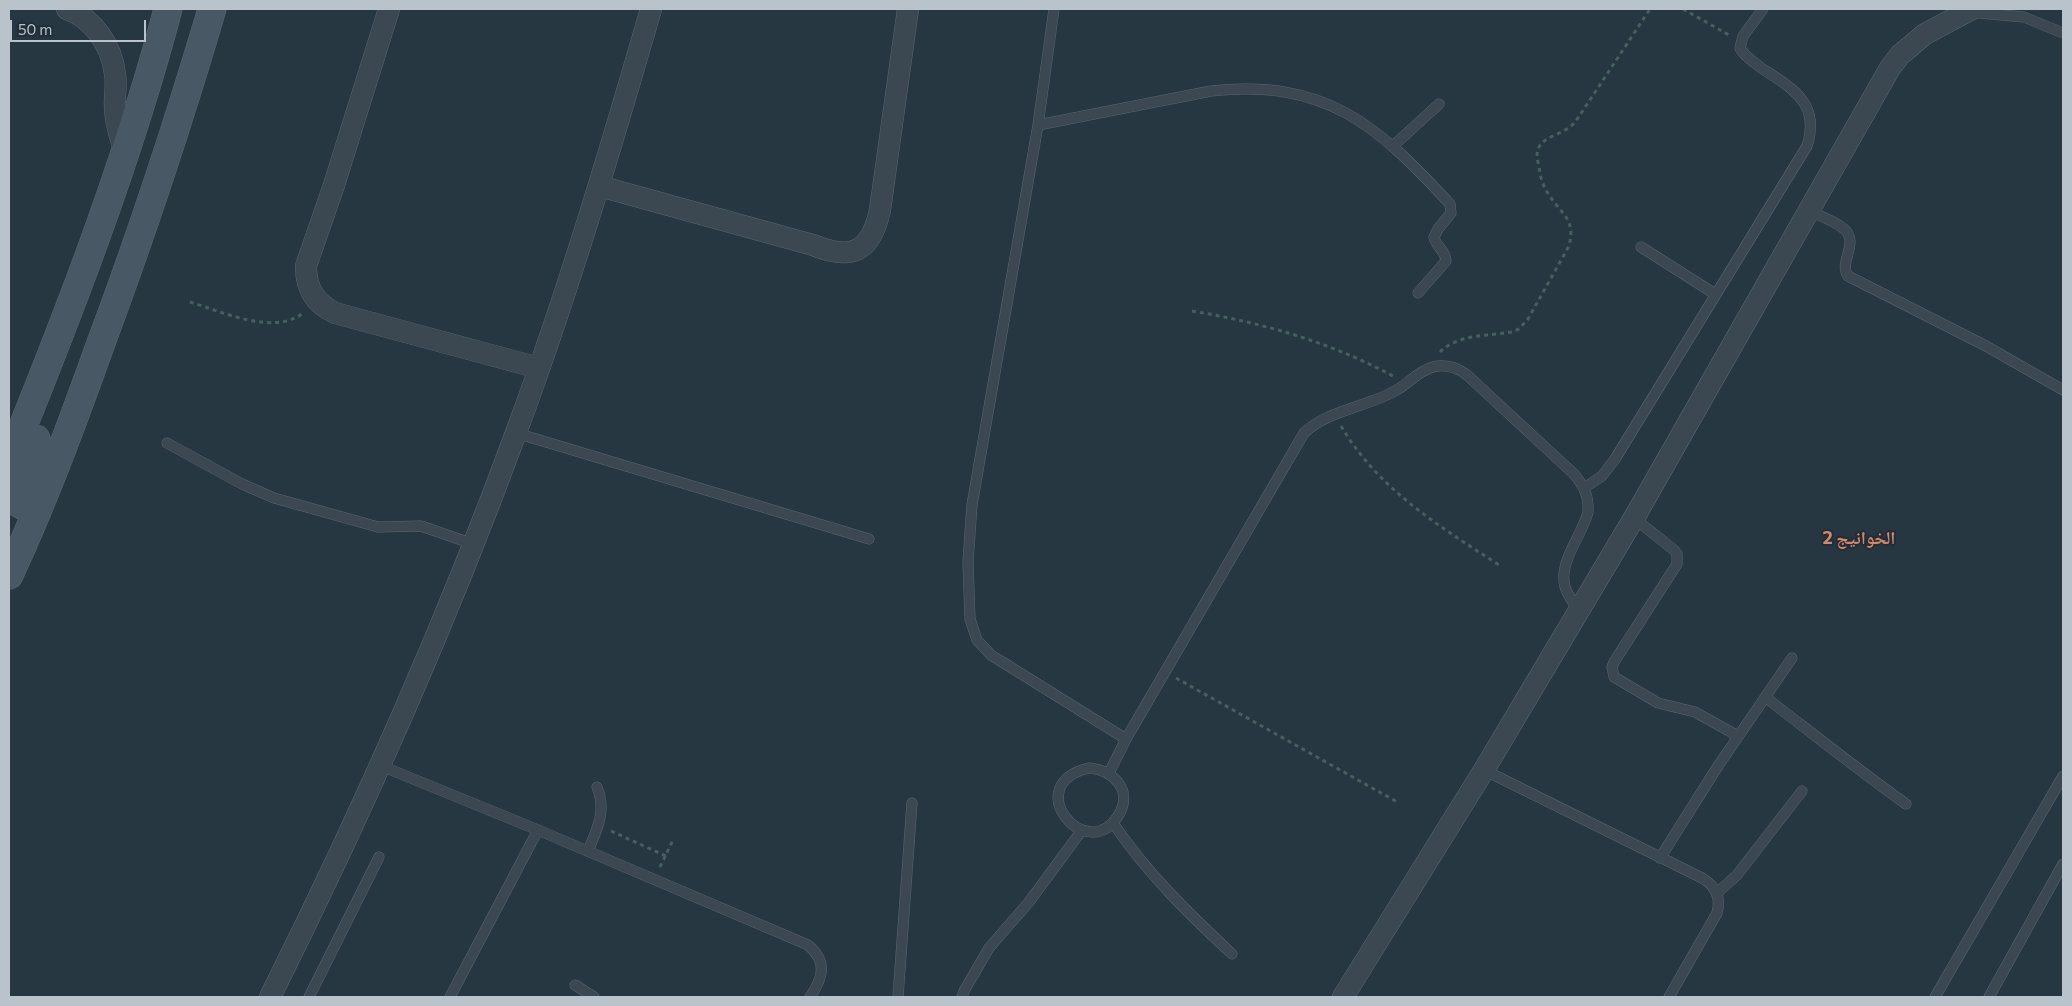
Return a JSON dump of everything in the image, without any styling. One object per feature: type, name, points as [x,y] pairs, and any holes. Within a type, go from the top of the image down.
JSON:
[{"type":"street","points":[[67,9],[85,18],[106,43],[116,74],[115,108],[117,126],[125,153]]},
{"type":"street","points":[[9,461],[82,277],[125,153],[168,9]]},
{"type":"street","points":[[9,575],[83,393],[126,276],[166,158],[212,9]]},
{"type":"street","points":[[389,9],[306,266],[306,278],[310,289],[316,300],[324,308],[336,313],[539,368]]},
{"type":"street","points":[[270,997],[379,766],[473,544],[516,433],[599,186],[651,9]]},
{"type":"street","points":[[599,186],[813,245],[830,252],[841,254],[852,252],[862,246],[876,228],[908,9]]},
{"type":"street","points":[[1343,997],[1484,770],[1634,518],[1890,68],[1906,50],[1925,34],[1969,10]]},
{"type":"street","points":[[313,247],[318,275],[324,288],[343,310],[355,317]]},
{"type":"street","points":[[33,400],[40,414],[40,428],[16,493],[20,504],[31,510],[37,510]]},
{"type":"lane","points":[[1054,9],[1038,125],[975,476],[968,562],[970,619],[977,640],[992,656],[1126,739]]},
{"type":"lane","points":[[1584,488],[1602,476],[1615,459],[1807,146],[1811,127],[1809,113],[1803,99],[1796,91],[1743,54],[1740,48],[1740,42],[1762,9]]},
{"type":"lane","points":[[1969,10],[2012,14],[2063,33]]},
{"type":"lane","points":[[1038,125],[1211,91],[1238,88],[1267,88],[1295,93],[1322,101],[1347,113],[1371,128],[1393,146],[1447,200],[1451,208],[1448,217],[1434,237],[1437,245],[1445,254],[1446,261],[1418,293]]},
{"type":"lane","points":[[1393,146],[1439,104]]},
{"type":"lane","points":[[1809,211],[1842,227],[1848,234],[1850,243],[1845,267],[1848,276],[1986,346],[2063,390]]},
{"type":"lane","points":[[1641,248],[1715,294]]},
{"type":"lane","points":[[1108,773],[1297,443],[1312,424],[1322,418],[1370,403],[1407,384],[1430,368],[1450,366],[1468,375],[1574,474],[1584,488],[1588,512],[1565,565],[1564,576],[1565,587],[1579,611]]},
{"type":"lane","points":[[516,433],[869,539]]},
{"type":"lane","points":[[166,443],[242,484],[274,498],[378,527],[421,526],[473,544]]},
{"type":"lane","points":[[1634,518],[1674,550],[1677,554],[1677,564],[1614,662],[1612,667],[1614,677],[1658,703],[1694,712],[1738,736]]},
{"type":"lane","points":[[1660,858],[1698,796],[1792,658]]},
{"type":"lane","points":[[1765,697],[1906,804]]},
{"type":"lane","points":[[379,766],[538,830],[808,944],[815,950],[822,966],[819,984],[810,997]]},
{"type":"lane","points":[[1094,769],[1108,773],[1120,785],[1123,794],[1122,810],[1113,823],[1099,830],[1082,830],[1066,820],[1058,804],[1059,793],[1063,784],[1079,770],[1094,769]]},
{"type":"lane","points":[[1484,770],[1709,882],[1717,893],[1719,907],[1717,913],[1669,997]]},
{"type":"lane","points":[[1935,997],[2063,776]]},
{"type":"lane","points":[[588,851],[599,826],[602,802],[597,787]]},
{"type":"lane","points":[[1717,893],[1737,875],[1802,791]]},
{"type":"lane","points":[[898,997],[912,803]]},
{"type":"lane","points":[[1113,823],[1134,853],[1165,889],[1232,954]]},
{"type":"lane","points":[[450,997],[538,830]]},
{"type":"lane","points":[[962,997],[989,948],[1029,902],[1082,830]]},
{"type":"lane","points":[[309,997],[379,857]]},
{"type":"lane","points":[[1989,997],[2063,864]]},
{"type":"lane","points":[[575,985],[594,997]]},
{"type":"path","points":[[1430,368],[1440,352],[1452,342],[1512,332],[1519,329],[1528,319],[1569,246],[1571,238],[1569,221],[1548,194],[1541,178],[1537,156],[1539,146],[1547,138],[1559,134],[1572,126],[1650,9]]},
{"type":"path","points":[[1683,9],[1740,42]]},
{"type":"path","points":[[190,302],[266,324],[278,324],[299,316],[316,300]]},
{"type":"path","points":[[1192,312],[1230,317],[1303,337],[1374,366],[1407,384]]},
{"type":"path","points":[[1334,415],[1359,454],[1390,488],[1434,523],[1499,565]]},
{"type":"path","points":[[1165,672],[1400,803]]},
{"type":"path","points":[[599,826],[666,856]]},
{"type":"path","points":[[655,879],[673,840]]},
{"type":"district","name":"الخوانيج 2","points":[[1859,538]]}]
